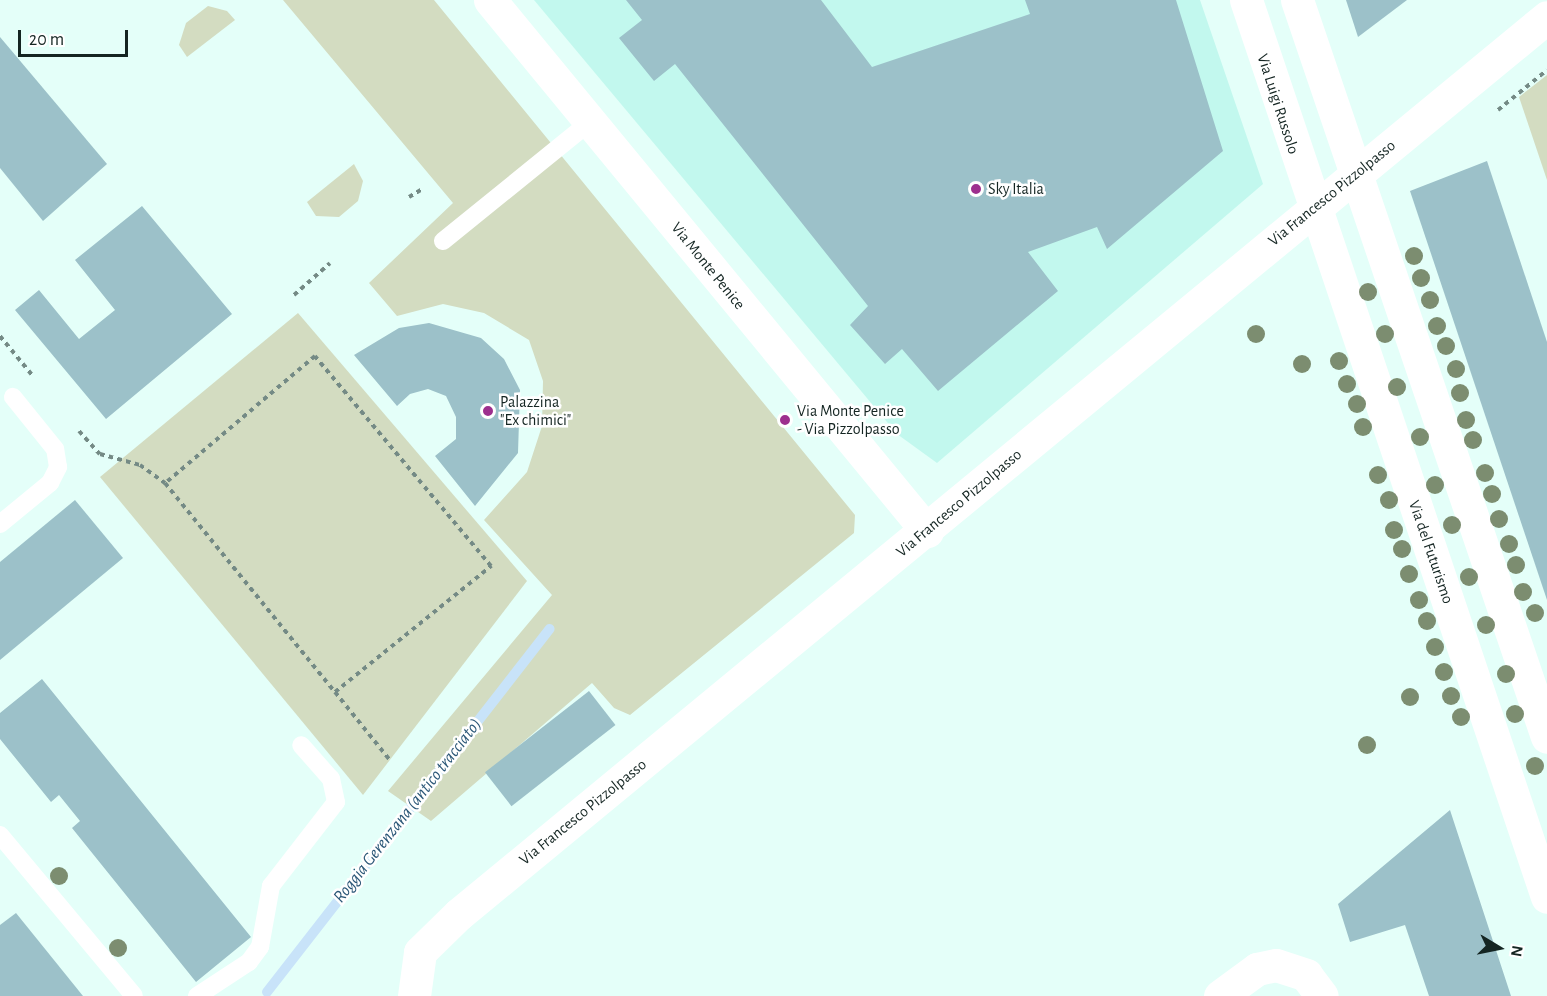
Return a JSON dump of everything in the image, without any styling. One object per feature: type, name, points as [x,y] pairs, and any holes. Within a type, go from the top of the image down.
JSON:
[{"type":"street","name":"Via Monte Penice","points":[[490,0],[927,531]]},
{"type":"street","name":"Via Luigi Russolo","points":[[1246,0],[1314,207]]},
{"type":"street","points":[[1297,0],[1547,737]]},
{"type":"street","name":"Via Francesco Pizzolpasso","points":[[407,995],[420,952],[447,924],[927,531],[1355,172],[1547,17]]},
{"type":"street","name":"Via del Futurismo","points":[[1314,207],[1547,897]]},
{"type":"street","points":[[1220,996],[1257,969],[1276,965],[1306,975],[1322,996]]},
{"type":"lane","points":[[443,241],[590,122]]},
{"type":"lane","points":[[0,524],[50,483],[58,467],[55,449],[13,397]]},
{"type":"lane","points":[[197,996],[249,962],[260,947],[271,886],[336,802],[331,779],[301,745]]},
{"type":"lane","points":[[0,835],[134,996]]},
{"type":"path","points":[[1498,110],[1547,70]]},
{"type":"path","points":[[409,197],[424,188]]},
{"type":"path","points":[[294,295],[330,263]]},
{"type":"path","points":[[0,336],[36,379]]},
{"type":"path","points":[[165,483],[315,356],[490,566],[335,692]]},
{"type":"path","points":[[72,422],[100,454],[140,465],[165,483],[389,759]]},
{"type":"shaded area","points":[[283,0],[434,0],[855,515],[854,533],[630,715],[614,708],[592,683],[431,821],[388,791],[552,595],[484,520],[527,472],[542,426],[543,381],[529,340],[484,313],[443,304],[397,316],[369,283],[453,203]]},
{"type":"shaded area","name":"Sky Italia","points":[[534,0],[1200,0],[1263,184],[937,463],[897,434]]},
{"type":"shaded area","points":[[208,6],[227,11],[235,20],[187,57],[179,45],[186,23]]},
{"type":"shaded area","points":[[1547,75],[1547,180],[1519,97]]},
{"type":"shaded area","points":[[354,164],[363,181],[358,201],[339,217],[316,216],[307,202]]},
{"type":"shaded area","points":[[298,313],[527,581],[363,795],[100,477]]},
{"type":"building","name":"Sky Italia","points":[[626,0],[821,0],[872,67],[1030,14],[1025,0],[1176,0],[1223,151],[1107,249],[1097,227],[1028,252],[1058,291],[938,391],[902,349],[885,364],[850,325],[868,306],[675,64],[654,81],[619,38],[642,20]]},
{"type":"building","points":[[1346,0],[1407,0],[1358,37]]},
{"type":"building","points":[[0,37],[107,164],[43,221],[0,168]]},
{"type":"building","points":[[1487,161],[1547,342],[1547,600],[1410,191]]},
{"type":"building","points":[[142,206],[232,314],[106,419],[15,310],[39,290],[79,339],[115,310],[75,260]]},
{"type":"building","name":"Palazzina \"Ex chimici\"","points":[[429,323],[481,338],[504,359],[520,390],[518,453],[475,506],[435,456],[456,439],[456,417],[446,396],[428,389],[410,394],[397,406],[354,355],[399,328]]},
{"type":"building","points":[[75,500],[123,558],[0,660],[0,562]]},
{"type":"building","points":[[42,679],[251,937],[196,982],[72,828],[80,821],[59,795],[51,802],[0,739],[0,713]]},
{"type":"building","points":[[589,691],[615,725],[511,806],[485,772]]},
{"type":"building","points":[[1450,810],[1511,996],[1429,996],[1405,925],[1350,942],[1338,904]]},
{"type":"building","points":[[16,913],[83,996],[0,996],[0,925]]},
{"type":"waterway","name":"Roggia Gerenzana (antico tracciato)","points":[[267,992],[550,629]]},
{"type":"place","name":"Sky Italia","points":[[976,189]]},
{"type":"place","name":"Palazzina \"Ex chimici\"","points":[[488,411]]},
{"type":"place","name":"Via Monte Penice - Via Pizzolpasso","points":[[785,420]]}]
